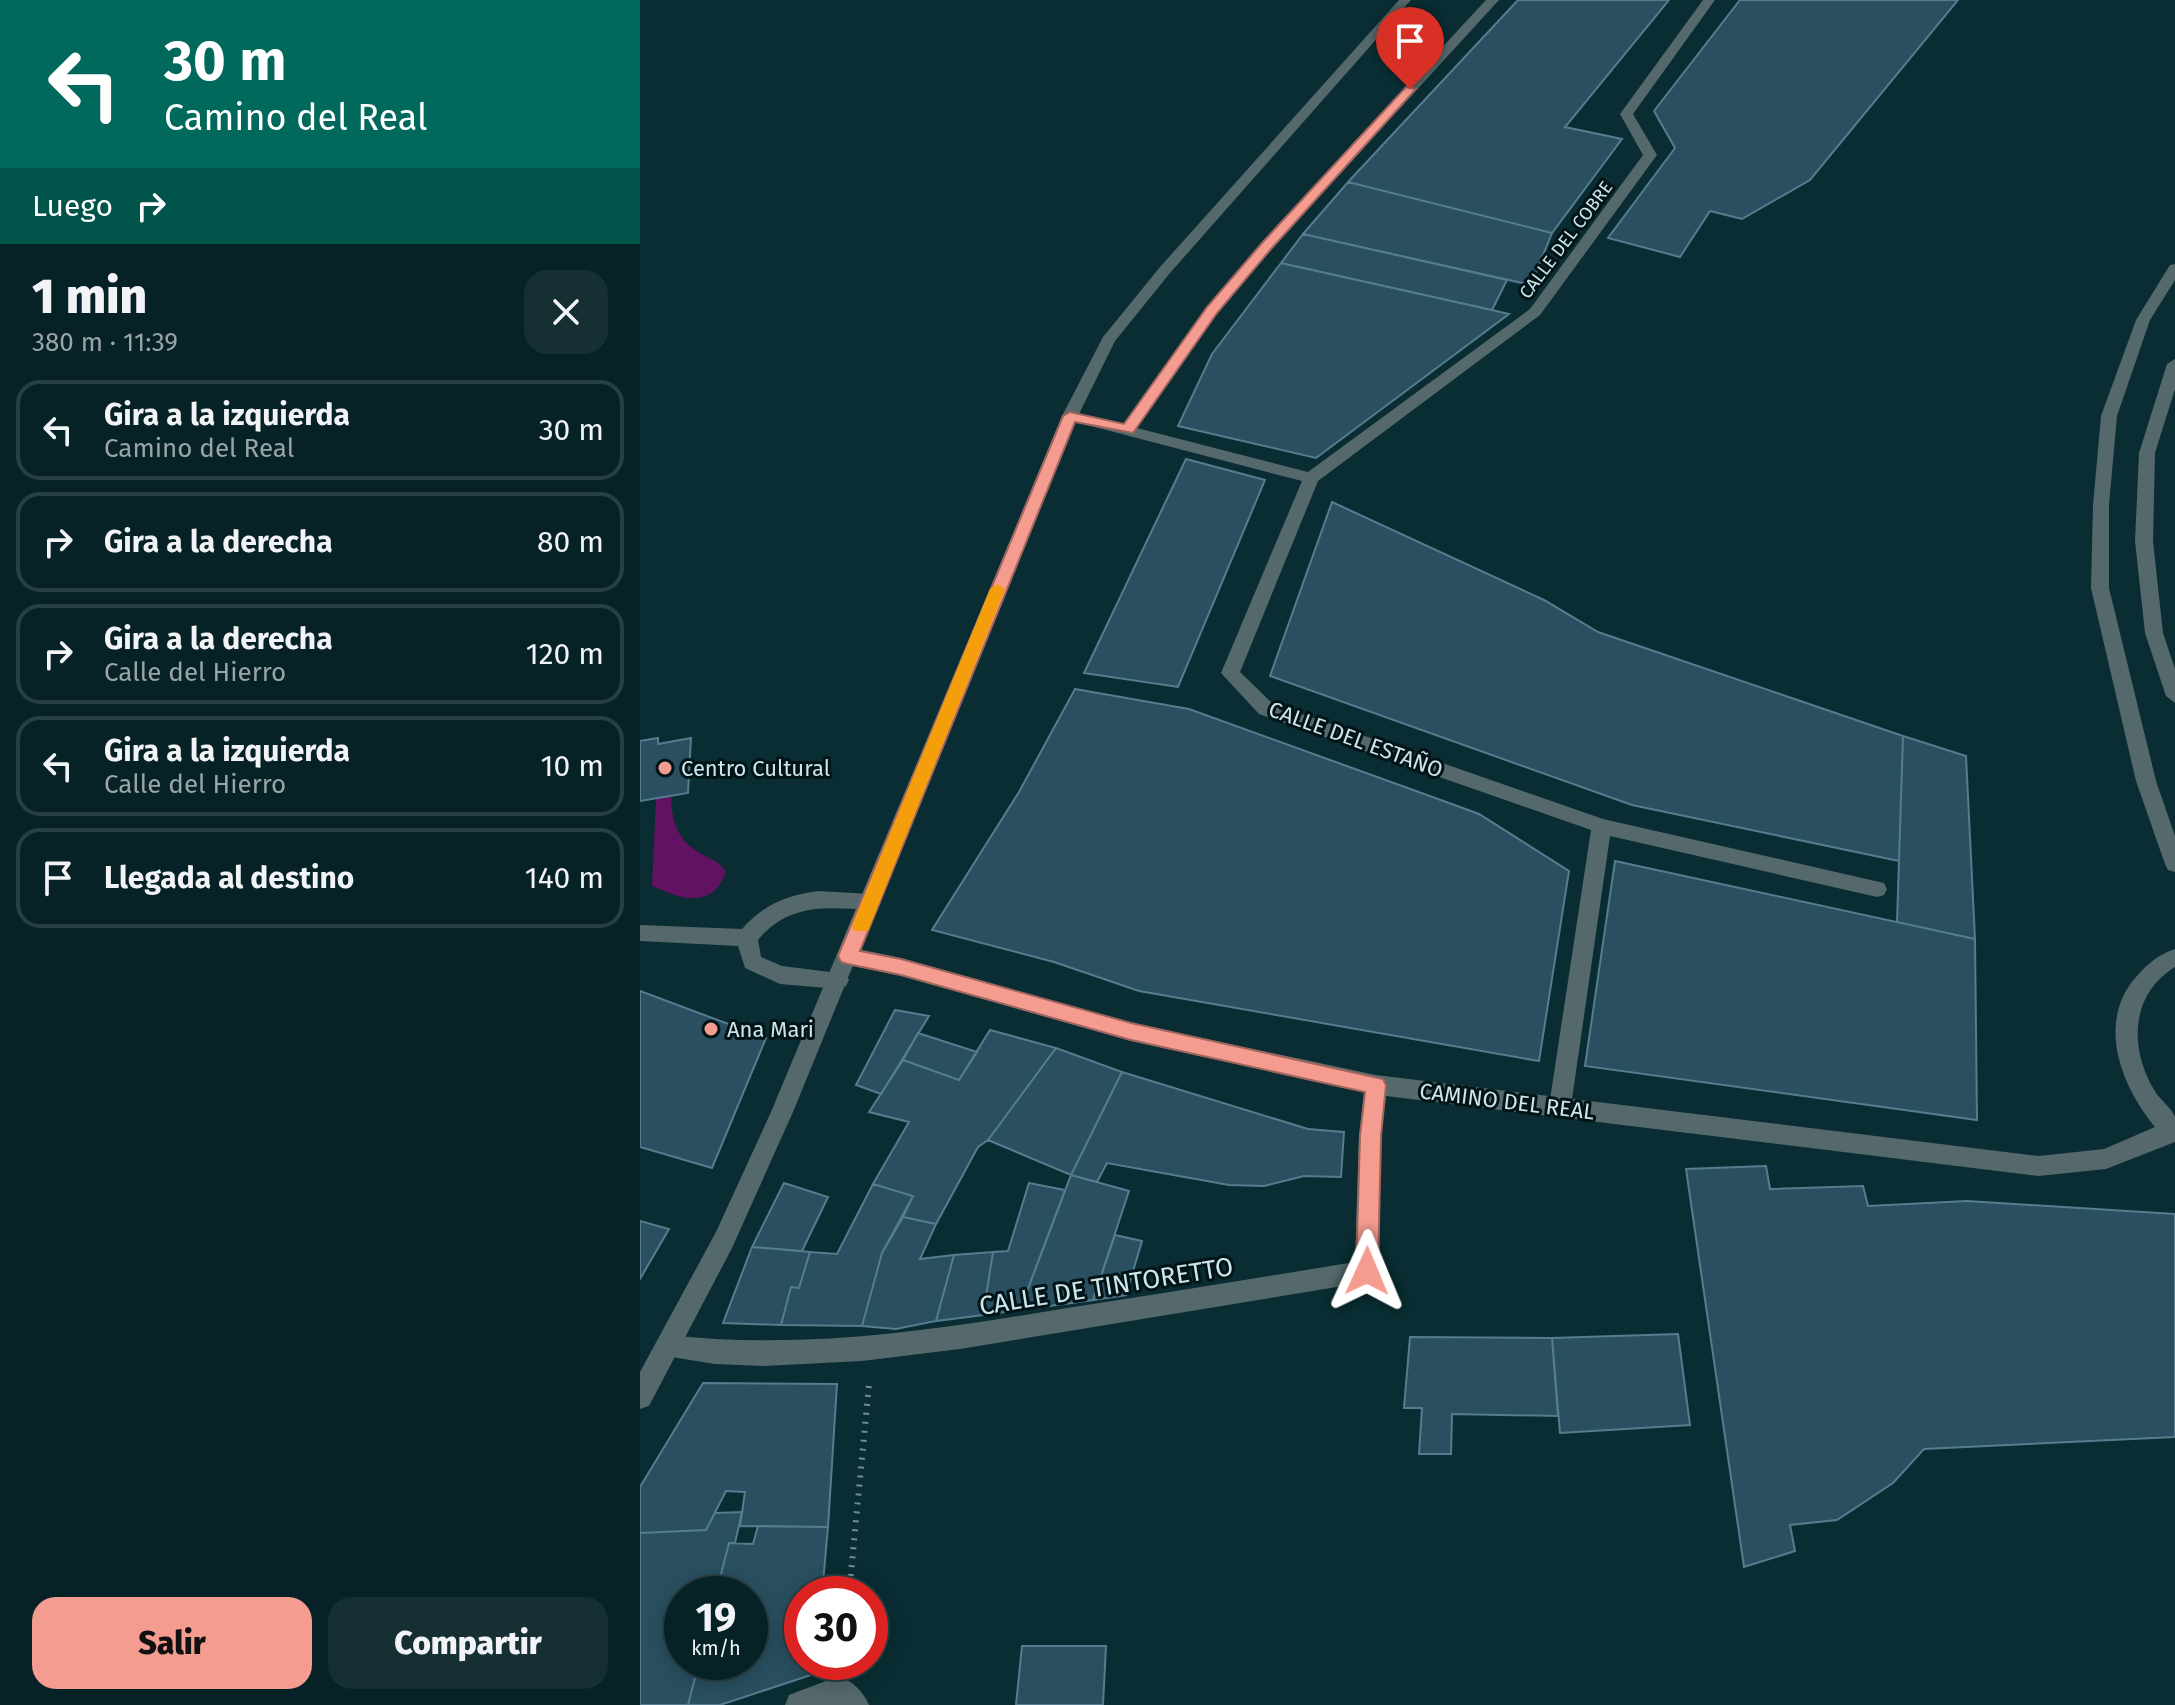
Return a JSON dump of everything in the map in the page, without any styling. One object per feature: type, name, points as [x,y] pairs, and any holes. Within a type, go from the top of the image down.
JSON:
[{"type":"street","points":[[640,1397],[730,1226],[871,902],[961,675],[1070,416],[1108,340],[1165,270],[1405,0]]},
{"type":"street","points":[[1128,429],[1212,310],[1266,246],[1493,0]]},
{"type":"street","name":"CALLE DEL COBRE","points":[[1311,478],[1535,312],[1650,155],[1626,114],[1709,0]]},
{"type":"street","points":[[2175,268],[2143,320],[2109,416],[2101,505],[2100,574],[2100,588],[2116,665],[2142,766],[2175,864]]},
{"type":"street","points":[[2175,364],[2147,453],[2144,541],[2154,633],[2175,696]]},
{"type":"street","points":[[1070,416],[1311,478]]},
{"type":"street","name":"CALLE DEL ESTAÑO","points":[[1311,478],[1230,673],[1266,709],[1601,826],[1877,889]]},
{"type":"street","points":[[1560,1106],[1601,826]]},
{"type":"street","points":[[838,980],[780,975],[752,962],[747,938],[760,919],[788,904],[819,897],[871,902]]},
{"type":"street","points":[[640,933],[747,938]]},
{"type":"street","name":"CAMINO DEL REAL","points":[[848,956],[901,967],[1131,1032],[1376,1085],[2039,1166],[2106,1159],[2173,1131]]},
{"type":"street","points":[[2171,956],[2134,992],[2123,1034],[2133,1076],[2173,1131]]},
{"type":"street","name":"CALLE DE TINTORETTO","points":[[668,1347],[710,1353],[931,1343],[1367,1271],[1370,1136],[1376,1085]]},
{"type":"street","points":[[799,1705],[839,1690],[855,1705]]},
{"type":"path","points":[[851,1576],[873,1347]]},
{"type":"shaded area","points":[[671,796],[675,825],[684,839],[726,872],[713,892],[704,897],[674,895],[652,886],[656,798]]},
{"type":"building","points":[[1518,0],[1669,0],[1565,127],[1622,139],[1552,233],[1348,182]]},
{"type":"building","points":[[1740,0],[1958,0],[1810,180],[1742,219],[1710,211],[1680,257],[1608,238],[1675,148],[1654,111]]},
{"type":"building","points":[[1348,182],[1552,233],[1531,285],[1303,234]]},
{"type":"building","points":[[1303,234],[1507,280],[1492,310],[1281,263]]},
{"type":"building","points":[[1281,263],[1509,314],[1316,458],[1178,426],[1212,354]]},
{"type":"building","points":[[1186,459],[1265,480],[1178,687],[1084,673]]},
{"type":"building","points":[[1332,502],[1544,600],[1598,632],[1903,736],[1899,861],[1632,805],[1270,676]]},
{"type":"building","points":[[1075,689],[1189,709],[1479,814],[1569,871],[1539,1061],[1139,991],[1054,962],[932,930],[1019,792]]},
{"type":"building","points":[[1903,736],[1966,756],[1975,939],[1897,922]]},
{"type":"building","name":"Centro Cultural","points":[[658,738],[658,744],[691,738],[688,793],[640,801],[640,741]]},
{"type":"building","points":[[1615,861],[1975,939],[1977,1120],[1585,1066]]},
{"type":"building","points":[[640,991],[766,1038],[712,1168],[640,1147]]},
{"type":"building","points":[[895,1010],[929,1016],[881,1094],[856,1085]]},
{"type":"building","points":[[990,1030],[1056,1048],[988,1140],[978,1147],[936,1224],[903,1217],[913,1196],[873,1184],[909,1122],[869,1112],[903,1060],[959,1080]]},
{"type":"building","points":[[918,1033],[977,1052],[959,1080],[903,1060]]},
{"type":"building","points":[[1056,1048],[1122,1072],[1071,1175],[988,1140]]},
{"type":"building","points":[[1122,1072],[1308,1129],[1344,1132],[1341,1177],[1304,1176],[1264,1186],[1229,1185],[1107,1163],[1097,1182],[1071,1175]]},
{"type":"building","points":[[1766,1166],[1770,1189],[1863,1186],[1868,1206],[1967,1201],[2175,1214],[2175,1437],[1924,1449],[1893,1483],[1837,1520],[1790,1525],[1795,1551],[1744,1567],[1686,1169]]},
{"type":"building","points":[[1071,1175],[1129,1191],[1093,1300],[1020,1310]]},
{"type":"building","points":[[784,1183],[828,1197],[802,1251],[752,1247]]},
{"type":"building","points":[[1029,1183],[1065,1190],[1020,1310],[983,1315],[993,1252],[1008,1251]]},
{"type":"building","points":[[873,1184],[913,1196],[882,1253],[862,1326],[781,1325],[791,1287],[799,1288],[810,1252],[837,1254]]},
{"type":"building","points":[[903,1217],[936,1224],[920,1259],[954,1255],[936,1321],[896,1329],[862,1326],[882,1253]]},
{"type":"building","points":[[640,1221],[669,1229],[640,1279]]},
{"type":"building","points":[[1115,1235],[1142,1241],[1126,1295],[1093,1300]]},
{"type":"building","points":[[752,1247],[810,1252],[799,1288],[791,1287],[781,1325],[723,1323]]},
{"type":"building","points":[[993,1252],[983,1315],[936,1321],[954,1255]]},
{"type":"building","points":[[1678,1334],[1690,1425],[1560,1433],[1552,1338]]},
{"type":"building","points":[[1410,1337],[1552,1338],[1558,1416],[1452,1414],[1451,1454],[1419,1454],[1422,1408],[1404,1408]]},
{"type":"building","points":[[703,1383],[837,1384],[828,1527],[740,1526],[745,1492],[726,1491],[706,1530],[640,1533],[640,1487]]},
{"type":"building","points":[[742,1512],[735,1543],[729,1543],[721,1576],[664,1576],[664,1680],[694,1680],[688,1705],[640,1705],[640,1533],[706,1530],[715,1513]]},
{"type":"building","points":[[758,1526],[828,1527],[824,1576],[784,1576],[784,1680],[796,1680],[720,1705],[688,1705],[694,1680],[768,1680],[768,1576],[721,1576],[729,1543],[753,1544]]},
{"type":"building","points":[[1022,1646],[1106,1646],[1103,1705],[1016,1705]]},
{"type":"slow traffic","points":[[861,926],[997,589]]},
{"type":"place","name":"Centro Cultural","points":[[665,768]]},
{"type":"place","name":"Ana Mari","points":[[711,1029]]},
{"type":"route","points":[[1367,1271],[1370,1136],[1376,1085],[1131,1032],[901,967],[848,956],[1070,416],[1128,429],[1212,310],[1266,246],[1410,89]]}]
